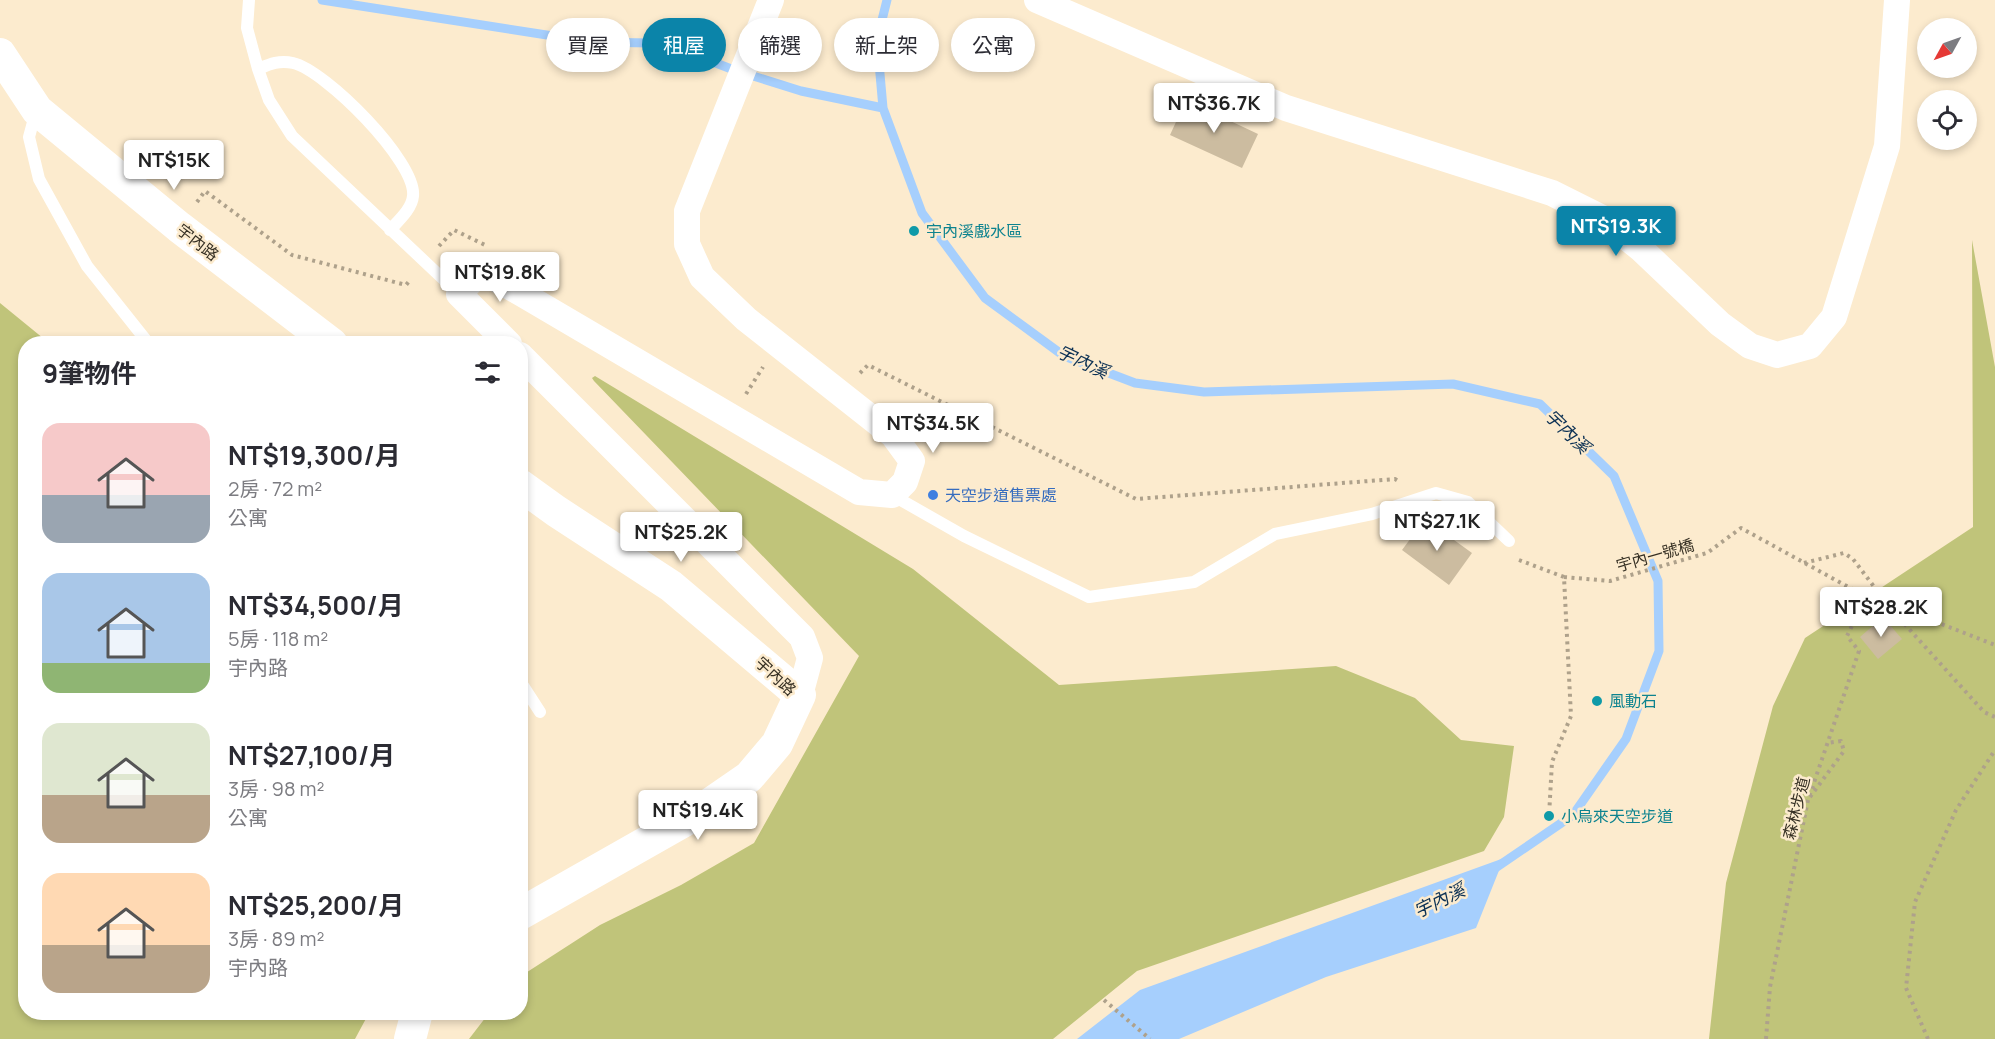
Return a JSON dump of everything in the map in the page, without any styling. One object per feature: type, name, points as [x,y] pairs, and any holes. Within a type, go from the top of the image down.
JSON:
[{"type":"street","points":[[501,336],[459,294],[478,274],[496,279],[859,492],[892,495],[905,482],[912,461],[893,435],[746,319],[702,277],[687,244],[687,211],[771,0]]},
{"type":"street","points":[[1037,0],[1286,108],[1552,193],[1602,218],[1641,249],[1720,324],[1750,346],[1778,355],[1810,346],[1834,317],[1887,146],[1897,0]]},
{"type":"street","name":"宇內路","points":[[0,54],[37,110],[179,227],[322,336]]},
{"type":"street","points":[[528,363],[802,637],[810,658],[800,695]]},
{"type":"street","name":"宇內路","points":[[528,491],[671,586],[800,695],[777,744],[748,777],[691,817],[528,909]]},
{"type":"street","points":[[410,1039],[415,1020]]},
{"type":"lane","points":[[249,0],[247,28],[258,69],[269,100],[292,136],[459,294]]},
{"type":"lane","points":[[258,69],[278,61],[296,63],[338,92],[381,134],[409,174],[413,196],[405,214],[390,230]]},
{"type":"lane","points":[[37,110],[29,137],[39,179],[87,266],[143,336]]},
{"type":"lane","points":[[892,495],[974,542],[1089,597],[1194,582],[1275,534],[1372,514],[1436,493],[1468,502],[1509,541]]},
{"type":"lane","points":[[528,693],[540,712]]},
{"type":"path","points":[[195,205],[205,191],[292,255],[406,285],[425,261]]},
{"type":"path","points":[[857,376],[868,364],[1136,499],[1395,478],[1421,498]]},
{"type":"path","points":[[746,395],[764,366]]},
{"type":"path","name":"宇內一號橋","points":[[1563,576],[1610,580],[1707,553],[1741,528],[1804,563]]},
{"type":"path","points":[[1804,563],[1844,553],[1853,559],[1886,603],[1984,712],[1995,717]]},
{"type":"path","points":[[1512,558],[1563,576],[1571,717],[1552,762],[1549,816]]},
{"type":"path","points":[[1804,563],[1867,595],[1995,645]]},
{"type":"path","name":"森林步道","points":[[1766,1039],[1770,987],[1808,801],[1859,651],[1847,636],[1867,595]]},
{"type":"path","points":[[1808,801],[1844,751],[1841,741],[1827,743]]},
{"type":"path","points":[[1928,1039],[1906,988],[1915,902],[1956,810],[1995,750]]},
{"type":"path","points":[[1104,1000],[1150,1039]]},
{"type":"green space","points":[[1972,240],[1995,367],[1995,1039],[1709,1039],[1726,883],[1773,706],[1805,638],[1973,527]]},
{"type":"green space","points":[[0,303],[40,336],[18,336],[18,1020],[365,1020],[355,1039],[0,1039]]},
{"type":"green space","points":[[595,376],[913,569],[1059,685],[1336,666],[1415,698],[1461,740],[1514,746],[1504,817],[1484,851],[1137,971],[1053,1039],[469,1039],[484,1020],[528,1020],[528,971],[600,925],[681,885],[754,843],[859,656],[592,378]]},
{"type":"water","points":[[1504,858],[1476,928],[1326,977],[1179,1039],[1077,1039],[1140,990]]},
{"type":"building","points":[[1186,100],[1258,134],[1242,168],[1170,135]]},
{"type":"building","points":[[1425,519],[1472,553],[1449,585],[1402,550]]},
{"type":"building","points":[[1883,617],[1902,639],[1878,659],[1860,637]]},
{"type":"waterway","points":[[322,0],[592,42],[651,43],[687,52],[734,70],[801,91],[883,108]]},
{"type":"waterway","name":"宇內溪","points":[[887,0],[877,40],[883,108],[922,213],[985,298],[1064,356],[1135,383],[1204,392],[1453,384],[1540,404],[1614,476],[1658,581],[1659,651],[1626,739],[1573,815],[1491,871]]},
{"type":"place","name":"宇內溪戲水區","points":[[914,231]]},
{"type":"place","name":"天空步道售票處","points":[[933,495]]},
{"type":"place","name":"風動石","points":[[1597,701]]},
{"type":"place","name":"小烏來天空步道","points":[[1549,816]]}]
